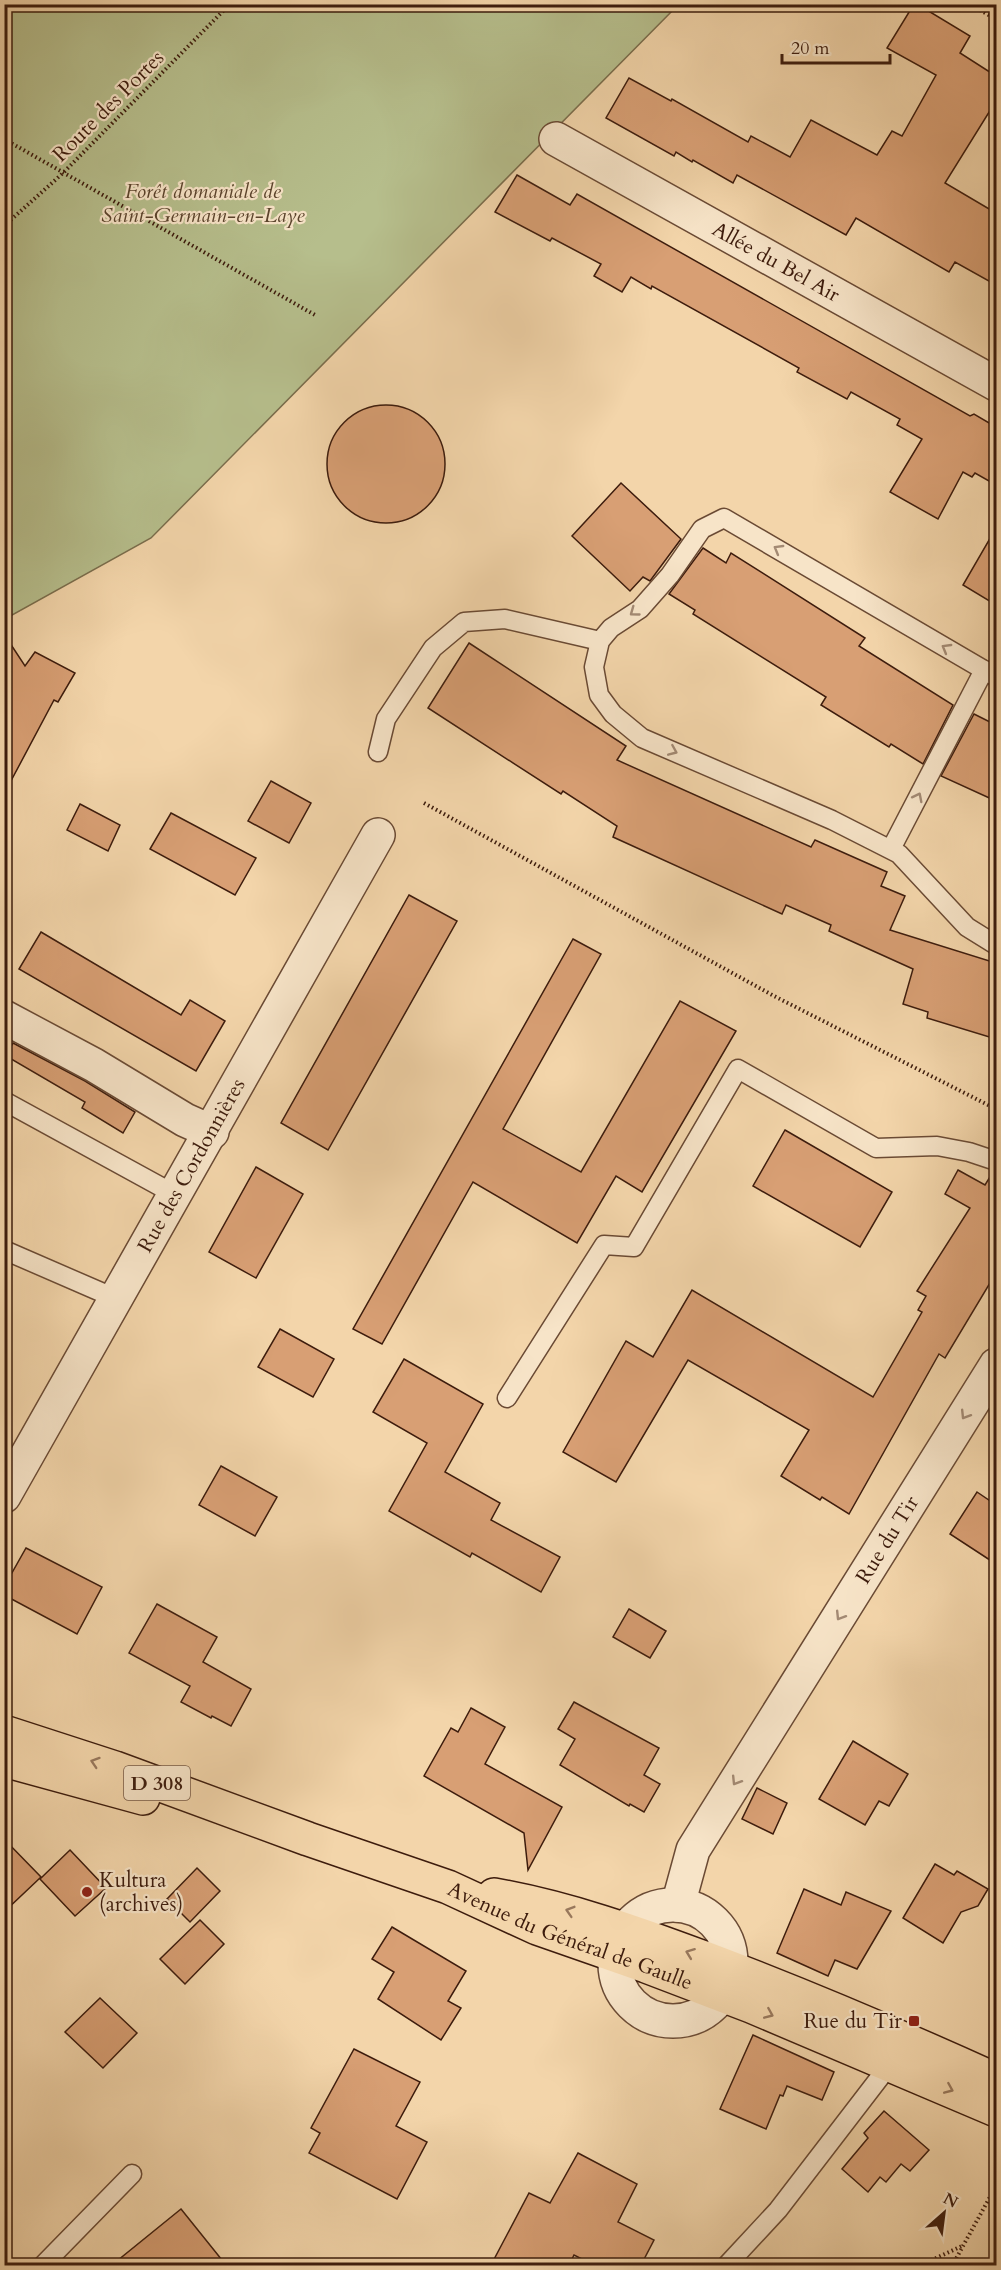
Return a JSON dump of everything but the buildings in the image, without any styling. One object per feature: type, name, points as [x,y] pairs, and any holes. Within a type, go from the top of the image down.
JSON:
[{"type":"main road","name":"D 308","points":[[4,1732],[115,1768],[308,1839]]},
{"type":"main road","name":"D 308","points":[[4,1760],[109,1790],[308,1839]]},
{"type":"main road","name":"Avenue du Général de Gaulle","points":[[308,1839],[448,1887],[537,1928],[621,1942],[899,2053],[996,2080]]},
{"type":"main road","name":"Avenue du Général de Gaulle","points":[[899,2053],[996,2110]]},
{"type":"street","name":"Allée du Bel Air","points":[[556,139],[996,384]]},
{"type":"street","name":"Rue des Cordonnières","points":[[4,1496],[378,835]]},
{"type":"street","points":[[4,1017],[94,1065],[185,1120],[212,1131]]},
{"type":"street","name":"Rue du Tir","points":[[678,1905],[693,1850],[996,1365]]},
{"type":"street","points":[[678,1905],[709,1916],[728,1943],[731,1959],[726,1982],[715,2003],[702,2013],[687,2019],[655,2018],[640,2010],[623,1991],[616,1973],[621,1942],[634,1920],[650,1910],[678,1905]]},
{"type":"lane","points":[[891,849],[990,674],[724,518],[702,528],[670,575],[640,609],[611,628],[600,641],[594,667],[599,695],[613,714],[642,738],[832,820],[899,854],[967,927],[996,945]]},
{"type":"lane","points":[[378,752],[386,719],[433,648],[464,622],[505,619],[600,641]]},
{"type":"lane","points":[[507,1398],[604,1245],[634,1247],[738,1069],[876,1148],[937,1146],[969,1152],[996,1161]]},
{"type":"lane","points":[[4,1101],[174,1194]]},
{"type":"lane","points":[[4,1250],[117,1299]]},
{"type":"lane","points":[[726,2265],[778,2210],[899,2053]]},
{"type":"lane","points":[[42,2265],[132,2174]]},
{"type":"path","name":"Route des Portes","points":[[4,226],[63,173],[230,4]]},
{"type":"path","points":[[980,10],[996,19]]},
{"type":"path","points":[[4,139],[315,315]]},
{"type":"path","points":[[424,803],[774,996],[996,1109]]},
{"type":"path","points":[[952,2265],[996,2186]]},
{"type":"path","points":[[919,2265],[963,2246]]},
{"type":"green space","name":"Forêt domaniale de Saint-Germain-en-Laye","points":[[5,5],[678,5],[151,538],[5,619]]},
{"type":"place","name":"Kultura (archives)","points":[[87,1892]]},
{"type":"place","name":"Rue du Tir","points":[[914,2021]]}]
